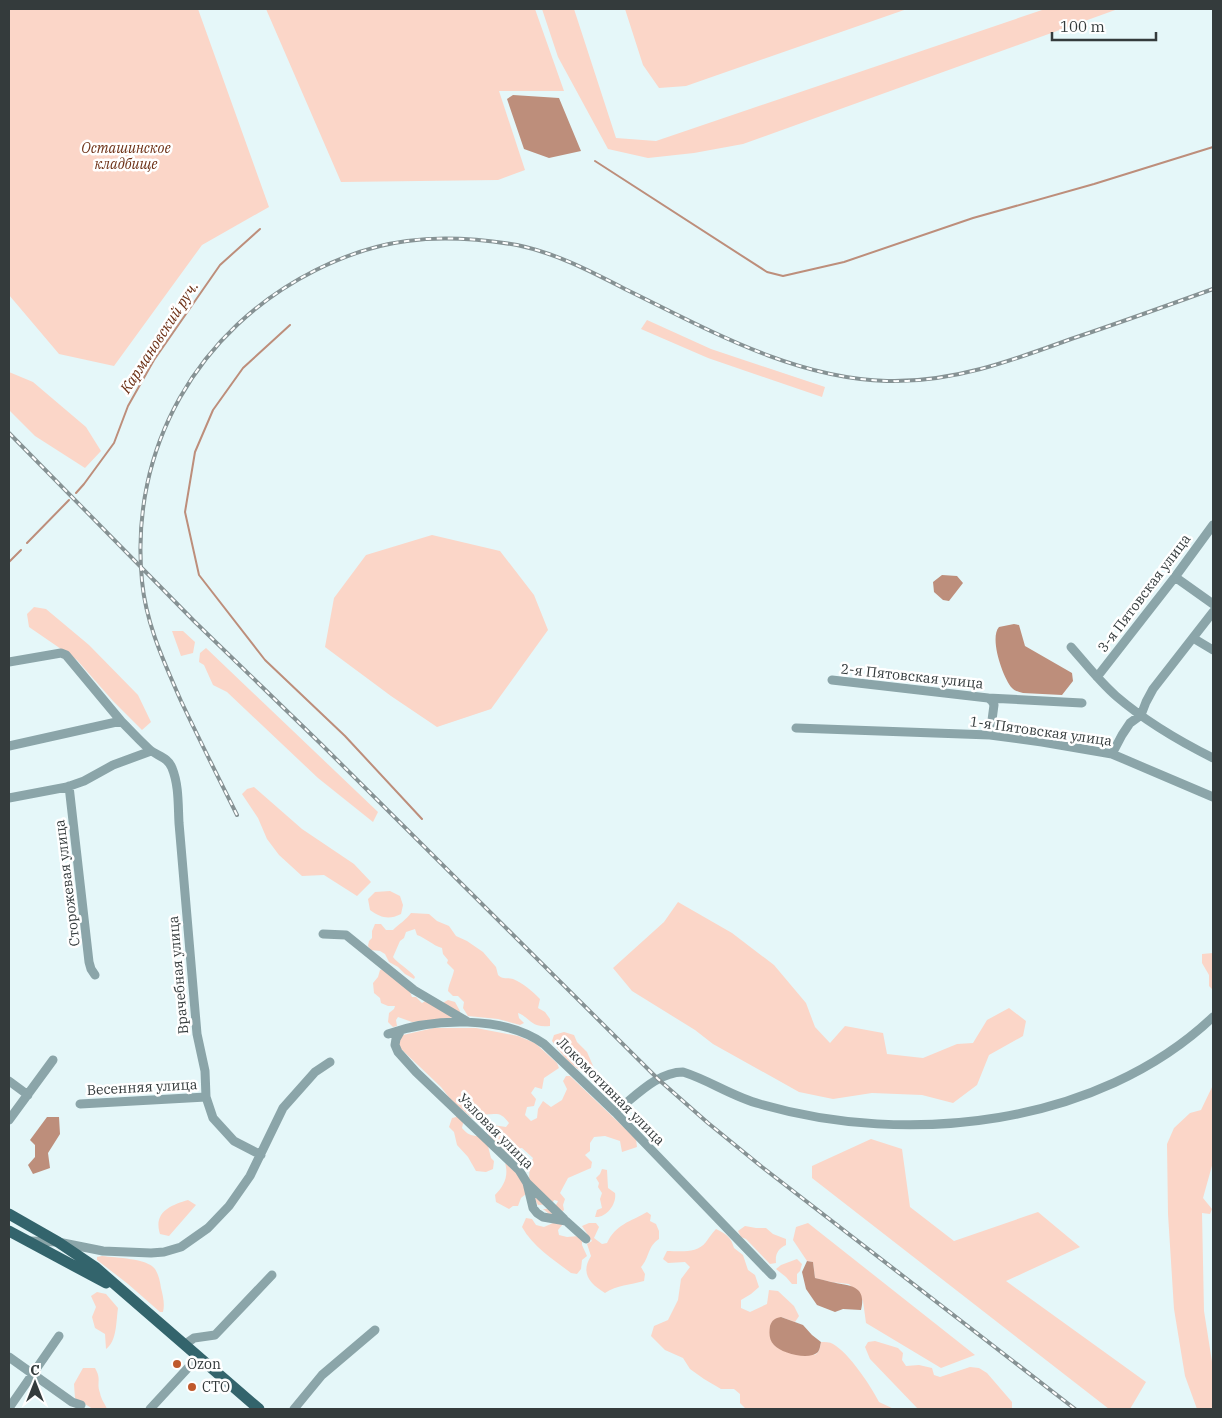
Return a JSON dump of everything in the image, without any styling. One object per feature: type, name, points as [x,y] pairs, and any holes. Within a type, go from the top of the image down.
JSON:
[{"type":"main road","points":[[9,1214],[58,1242],[95,1267],[258,1409]]},
{"type":"main road","points":[[9,1231],[131,1298]]},
{"type":"street","name":"3-я Пятовская улица","points":[[1097,677],[1210,535],[1213,525]]},
{"type":"street","points":[[1175,578],[1213,604]]},
{"type":"street","points":[[1112,754],[1130,723],[1141,715],[1153,689],[1213,612]]},
{"type":"street","points":[[1193,638],[1213,650]]},
{"type":"street","points":[[1072,647],[1116,696],[1162,731],[1213,758]]},
{"type":"street","points":[[9,662],[61,653],[66,655],[121,721],[151,750],[113,765],[84,781],[69,786],[9,798]]},
{"type":"street","name":"2-я Пятовская улица","points":[[832,680],[988,698],[1082,703]]},
{"type":"street","name":"2-я Пятовская улица","points":[[988,698],[992,700],[994,705],[990,735]]},
{"type":"street","points":[[9,746],[121,721]]},
{"type":"street","name":"1-я Пятовская улица","points":[[796,728],[990,735],[1112,754],[1213,797]]},
{"type":"street","name":"Врачебная улица","points":[[151,750],[167,760],[172,768],[178,793],[194,1008],[197,1034],[205,1071],[206,1097],[213,1118],[234,1141],[261,1155]]},
{"type":"street","name":"Сторожевая улица","points":[[69,786],[89,962],[95,975]]},
{"type":"street","points":[[323,934],[346,935],[414,990],[468,1022]]},
{"type":"street","points":[[615,1112],[658,1079],[675,1072],[683,1072],[758,1104],[800,1114],[839,1120],[880,1125],[921,1125],[1007,1116],[1080,1096],[1114,1082],[1146,1066],[1198,1030],[1213,1017]]},
{"type":"street","name":"Локомотивная улица","points":[[388,1034],[429,1024],[468,1022],[497,1026],[523,1032],[534,1037],[544,1044],[615,1112],[772,1275]]},
{"type":"street","name":"Узловая улица","points":[[401,1030],[395,1045],[398,1052],[416,1072],[519,1170],[527,1183],[533,1208],[537,1213],[543,1217],[566,1221]]},
{"type":"street","points":[[9,1120],[53,1060]]},
{"type":"street","points":[[26,1241],[58,1242],[103,1252],[151,1253],[164,1252],[181,1247],[208,1228],[229,1206],[250,1176],[283,1108],[315,1072],[330,1062]]},
{"type":"street","points":[[9,1082],[28,1095]]},
{"type":"street","name":"Весенняя улица","points":[[80,1104],[206,1097]]},
{"type":"street","points":[[527,1183],[586,1239]]},
{"type":"street","points":[[184,1345],[194,1338],[215,1335],[272,1275]]},
{"type":"street","points":[[294,1409],[322,1375],[375,1330]]},
{"type":"street","points":[[9,1408],[59,1336]]},
{"type":"street","points":[[9,1357],[72,1402],[81,1405]]},
{"type":"street","points":[[150,1409],[198,1357]]},
{"type":"green space","name":"Осташинское кладбище","points":[[9,9],[198,9],[269,207],[202,245],[114,366],[59,354],[9,295]]},
{"type":"green space","points":[[266,9],[535,9],[564,91],[499,91],[525,170],[498,180],[341,182]]},
{"type":"green space","points":[[542,9],[574,9],[616,138],[656,141],[1045,9],[1118,9],[743,144],[694,153],[648,158],[608,149],[558,57]]},
{"type":"green space","points":[[625,9],[907,9],[686,86],[659,88],[643,65]]},
{"type":"green space","points":[[647,320],[711,349],[825,387],[822,397],[708,358],[641,329]]},
{"type":"green space","points":[[9,372],[33,382],[86,427],[101,451],[85,468],[35,436],[9,410]]},
{"type":"green space","points":[[432,535],[500,551],[534,595],[548,630],[491,709],[437,727],[391,696],[325,647],[334,598],[366,555]]},
{"type":"green space","points":[[34,607],[46,609],[89,645],[138,695],[151,722],[142,730],[113,701],[77,660],[29,627],[27,614]]},
{"type":"green space","points":[[172,631],[183,631],[195,642],[193,653],[181,656]]},
{"type":"green space","points":[[206,648],[378,812],[373,822],[318,778],[227,692],[213,685],[204,665],[199,662],[200,653]]},
{"type":"green space","points":[[254,787],[302,829],[354,864],[371,882],[357,896],[324,875],[302,876],[279,855],[267,839],[258,818],[242,794],[247,789]]},
{"type":"green space","points":[[390,891],[400,896],[403,905],[401,914],[385,917],[370,910],[368,899],[375,892]]},
{"type":"green space","points":[[678,902],[732,933],[774,965],[806,1003],[815,1027],[830,1043],[845,1026],[883,1033],[887,1054],[923,1058],[957,1044],[973,1043],[987,1020],[1009,1008],[1026,1021],[1023,1036],[989,1055],[977,1085],[953,1103],[922,1095],[872,1093],[833,1099],[799,1092],[713,1044],[695,1030],[632,991],[613,968],[664,922]]},
{"type":"green space","points":[[411,913],[429,914],[437,921],[449,926],[456,936],[483,952],[496,967],[500,977],[513,979],[527,987],[540,999],[538,1008],[545,1012],[550,1019],[550,1026],[538,1026],[518,1013],[519,1018],[524,1023],[520,1025],[498,1019],[468,1016],[463,1008],[464,1002],[458,996],[453,996],[448,991],[454,970],[447,963],[448,960],[443,954],[442,948],[417,935],[415,929],[406,932],[393,957],[413,974],[414,979],[389,962],[385,954],[380,951],[371,950],[368,946],[375,924],[381,924],[386,930],[393,930]]},
{"type":"green space","points":[[1213,953],[1213,990],[1209,986],[1209,975],[1202,963],[1202,954]]},
{"type":"green space","points":[[385,968],[407,985],[412,997],[416,997],[422,1003],[429,999],[441,1004],[448,1000],[455,1002],[460,1011],[459,1017],[412,1022],[398,1017],[396,1020],[397,1026],[393,1027],[388,1022],[389,1013],[395,1006],[381,1003],[380,998],[374,993],[373,983],[378,977],[380,970]]},
{"type":"green space","points":[[434,1028],[476,1028],[518,1036],[535,1043],[557,1063],[559,1068],[544,1078],[542,1089],[535,1087],[531,1093],[536,1099],[534,1106],[527,1107],[525,1115],[531,1121],[537,1118],[538,1109],[543,1101],[551,1107],[562,1100],[567,1089],[563,1081],[566,1076],[570,1076],[636,1139],[637,1147],[622,1152],[620,1141],[605,1136],[594,1137],[590,1143],[590,1151],[585,1155],[592,1162],[591,1168],[568,1178],[560,1193],[565,1199],[564,1210],[559,1215],[563,1224],[558,1230],[559,1235],[567,1237],[579,1236],[582,1239],[582,1245],[587,1256],[582,1260],[581,1269],[577,1274],[571,1273],[544,1252],[532,1241],[522,1227],[526,1218],[532,1219],[536,1225],[544,1227],[553,1223],[554,1218],[543,1209],[554,1207],[558,1201],[554,1200],[552,1204],[538,1205],[532,1194],[529,1176],[533,1158],[522,1148],[513,1149],[506,1153],[490,1138],[486,1129],[493,1125],[506,1127],[509,1123],[506,1119],[497,1114],[481,1114],[476,1118],[472,1118],[452,1101],[441,1087],[399,1047],[398,1041],[403,1035]]},
{"type":"green space","points":[[564,1032],[574,1035],[577,1042],[587,1052],[594,1068],[591,1074],[585,1073],[574,1066],[564,1057],[552,1041],[554,1035]]},
{"type":"green space","points":[[1213,1085],[1213,1162],[1203,1198],[1212,1209],[1210,1214],[1202,1213],[1204,1311],[1213,1368],[1213,1409],[1197,1409],[1185,1376],[1174,1309],[1168,1214],[1167,1144],[1174,1128],[1190,1113],[1201,1110]]},
{"type":"green space","points":[[457,1114],[464,1119],[462,1128],[473,1136],[478,1136],[488,1146],[491,1158],[494,1161],[493,1169],[486,1172],[476,1171],[468,1157],[457,1145],[454,1132],[449,1127],[452,1118],[456,1117]]},
{"type":"green space","points":[[871,1139],[902,1149],[910,1207],[954,1241],[1038,1212],[1080,1247],[1006,1281],[1146,1382],[1130,1409],[1109,1409],[812,1178],[812,1166]]},
{"type":"green space","points":[[505,1163],[518,1174],[527,1193],[521,1198],[518,1206],[513,1206],[509,1209],[496,1202],[495,1195],[505,1180]]},
{"type":"green space","points":[[602,1169],[607,1170],[608,1188],[615,1193],[615,1197],[613,1205],[607,1212],[599,1217],[595,1217],[597,1210],[602,1208],[600,1199],[602,1193],[596,1178]]},
{"type":"green space","points":[[188,1200],[196,1205],[169,1236],[160,1234],[158,1226],[161,1215],[175,1204]]},
{"type":"green space","points":[[647,1212],[651,1215],[650,1221],[656,1224],[659,1231],[659,1239],[652,1245],[641,1267],[645,1274],[644,1281],[619,1287],[605,1293],[588,1278],[586,1268],[591,1256],[587,1244],[592,1241],[582,1226],[596,1223],[599,1227],[594,1238],[602,1244],[607,1243],[619,1227]]},
{"type":"green space","points":[[808,1223],[975,1355],[941,1368],[866,1323],[863,1301],[849,1284],[815,1278],[813,1262],[807,1261],[793,1240],[796,1227]]},
{"type":"green space","points":[[745,1226],[766,1228],[773,1234],[786,1239],[786,1245],[777,1254],[776,1263],[770,1264],[746,1239],[741,1237],[738,1231]]},
{"type":"green space","points":[[716,1229],[728,1236],[734,1248],[743,1255],[748,1270],[755,1275],[759,1287],[741,1300],[741,1308],[750,1312],[767,1304],[769,1290],[778,1291],[794,1306],[799,1316],[795,1322],[781,1317],[815,1355],[819,1351],[821,1342],[829,1342],[839,1348],[871,1387],[879,1402],[894,1409],[746,1409],[740,1403],[740,1394],[734,1389],[721,1389],[704,1379],[690,1369],[683,1358],[665,1350],[651,1336],[654,1326],[668,1320],[678,1300],[681,1279],[690,1267],[685,1262],[668,1263],[663,1259],[667,1251],[688,1251],[698,1248],[706,1242]]},
{"type":"green space","points":[[97,1257],[123,1258],[151,1265],[159,1278],[163,1297],[163,1312],[160,1312],[97,1260]]},
{"type":"green space","points":[[797,1259],[802,1264],[797,1274],[797,1284],[792,1284],[776,1269]]},
{"type":"green space","points":[[97,1292],[106,1294],[118,1308],[114,1336],[110,1346],[106,1349],[105,1334],[95,1328],[92,1317],[96,1307],[91,1296]]},
{"type":"green space","points":[[875,1341],[898,1348],[903,1353],[902,1360],[906,1366],[919,1365],[932,1368],[934,1375],[940,1377],[970,1367],[979,1368],[987,1373],[1012,1402],[1012,1409],[918,1409],[870,1359],[865,1347],[868,1342]]},
{"type":"green space","points":[[83,1368],[95,1368],[101,1395],[107,1409],[93,1409],[75,1398],[74,1384]]},
{"type":"shaded area","points":[[513,95],[559,98],[581,151],[549,158],[524,149],[507,99]]},
{"type":"shaded area","points":[[942,575],[957,576],[963,583],[949,601],[943,600],[934,592],[933,582]]},
{"type":"shaded area","points":[[1019,625],[1025,646],[1072,673],[1073,681],[1062,695],[1023,693],[1014,690],[1008,683],[998,658],[996,632],[999,627]]},
{"type":"shaded area","points":[[47,1117],[59,1117],[60,1134],[48,1153],[50,1168],[33,1174],[28,1165],[35,1157],[35,1145],[30,1140]]},
{"type":"shaded area","points":[[807,1261],[813,1262],[815,1278],[850,1286],[859,1291],[862,1296],[861,1310],[843,1309],[835,1312],[817,1305],[806,1289],[802,1272]]},
{"type":"shaded area","points":[[781,1317],[803,1325],[821,1342],[818,1352],[808,1356],[795,1355],[783,1351],[774,1345],[771,1341],[770,1326],[774,1320]]},
{"type":"waterway","points":[[595,161],[767,272],[783,276],[844,262],[973,218],[1094,184],[1213,147]]},
{"type":"waterway","name":"Кармановский руч.","points":[[76,493],[114,443],[128,406],[154,360],[220,265],[260,229]]},
{"type":"waterway","points":[[290,325],[243,368],[213,410],[195,452],[185,512],[199,575],[265,660],[345,736],[422,819]]},
{"type":"waterway","name":"Кармановский руч.","points":[[27,543],[69,500]]},
{"type":"waterway","name":"Кармановский руч.","points":[[9,562],[21,550]]},
{"type":"railway","points":[[237,815],[168,672],[147,612],[142,581],[141,532],[147,485],[160,440],[180,398],[206,359],[237,325],[274,295],[316,270],[360,252],[407,241],[462,239],[517,245],[531,248],[574,264],[689,321],[752,349],[818,371],[852,378],[887,381],[911,381],[980,369],[1026,355],[1213,289]]},
{"type":"railway","points":[[9,433],[195,622],[321,744],[658,1079],[762,1167],[1075,1409]]},
{"type":"place","name":"Ozon","points":[[177,1364]]},
{"type":"place","name":"СТО","points":[[192,1387]]}]
